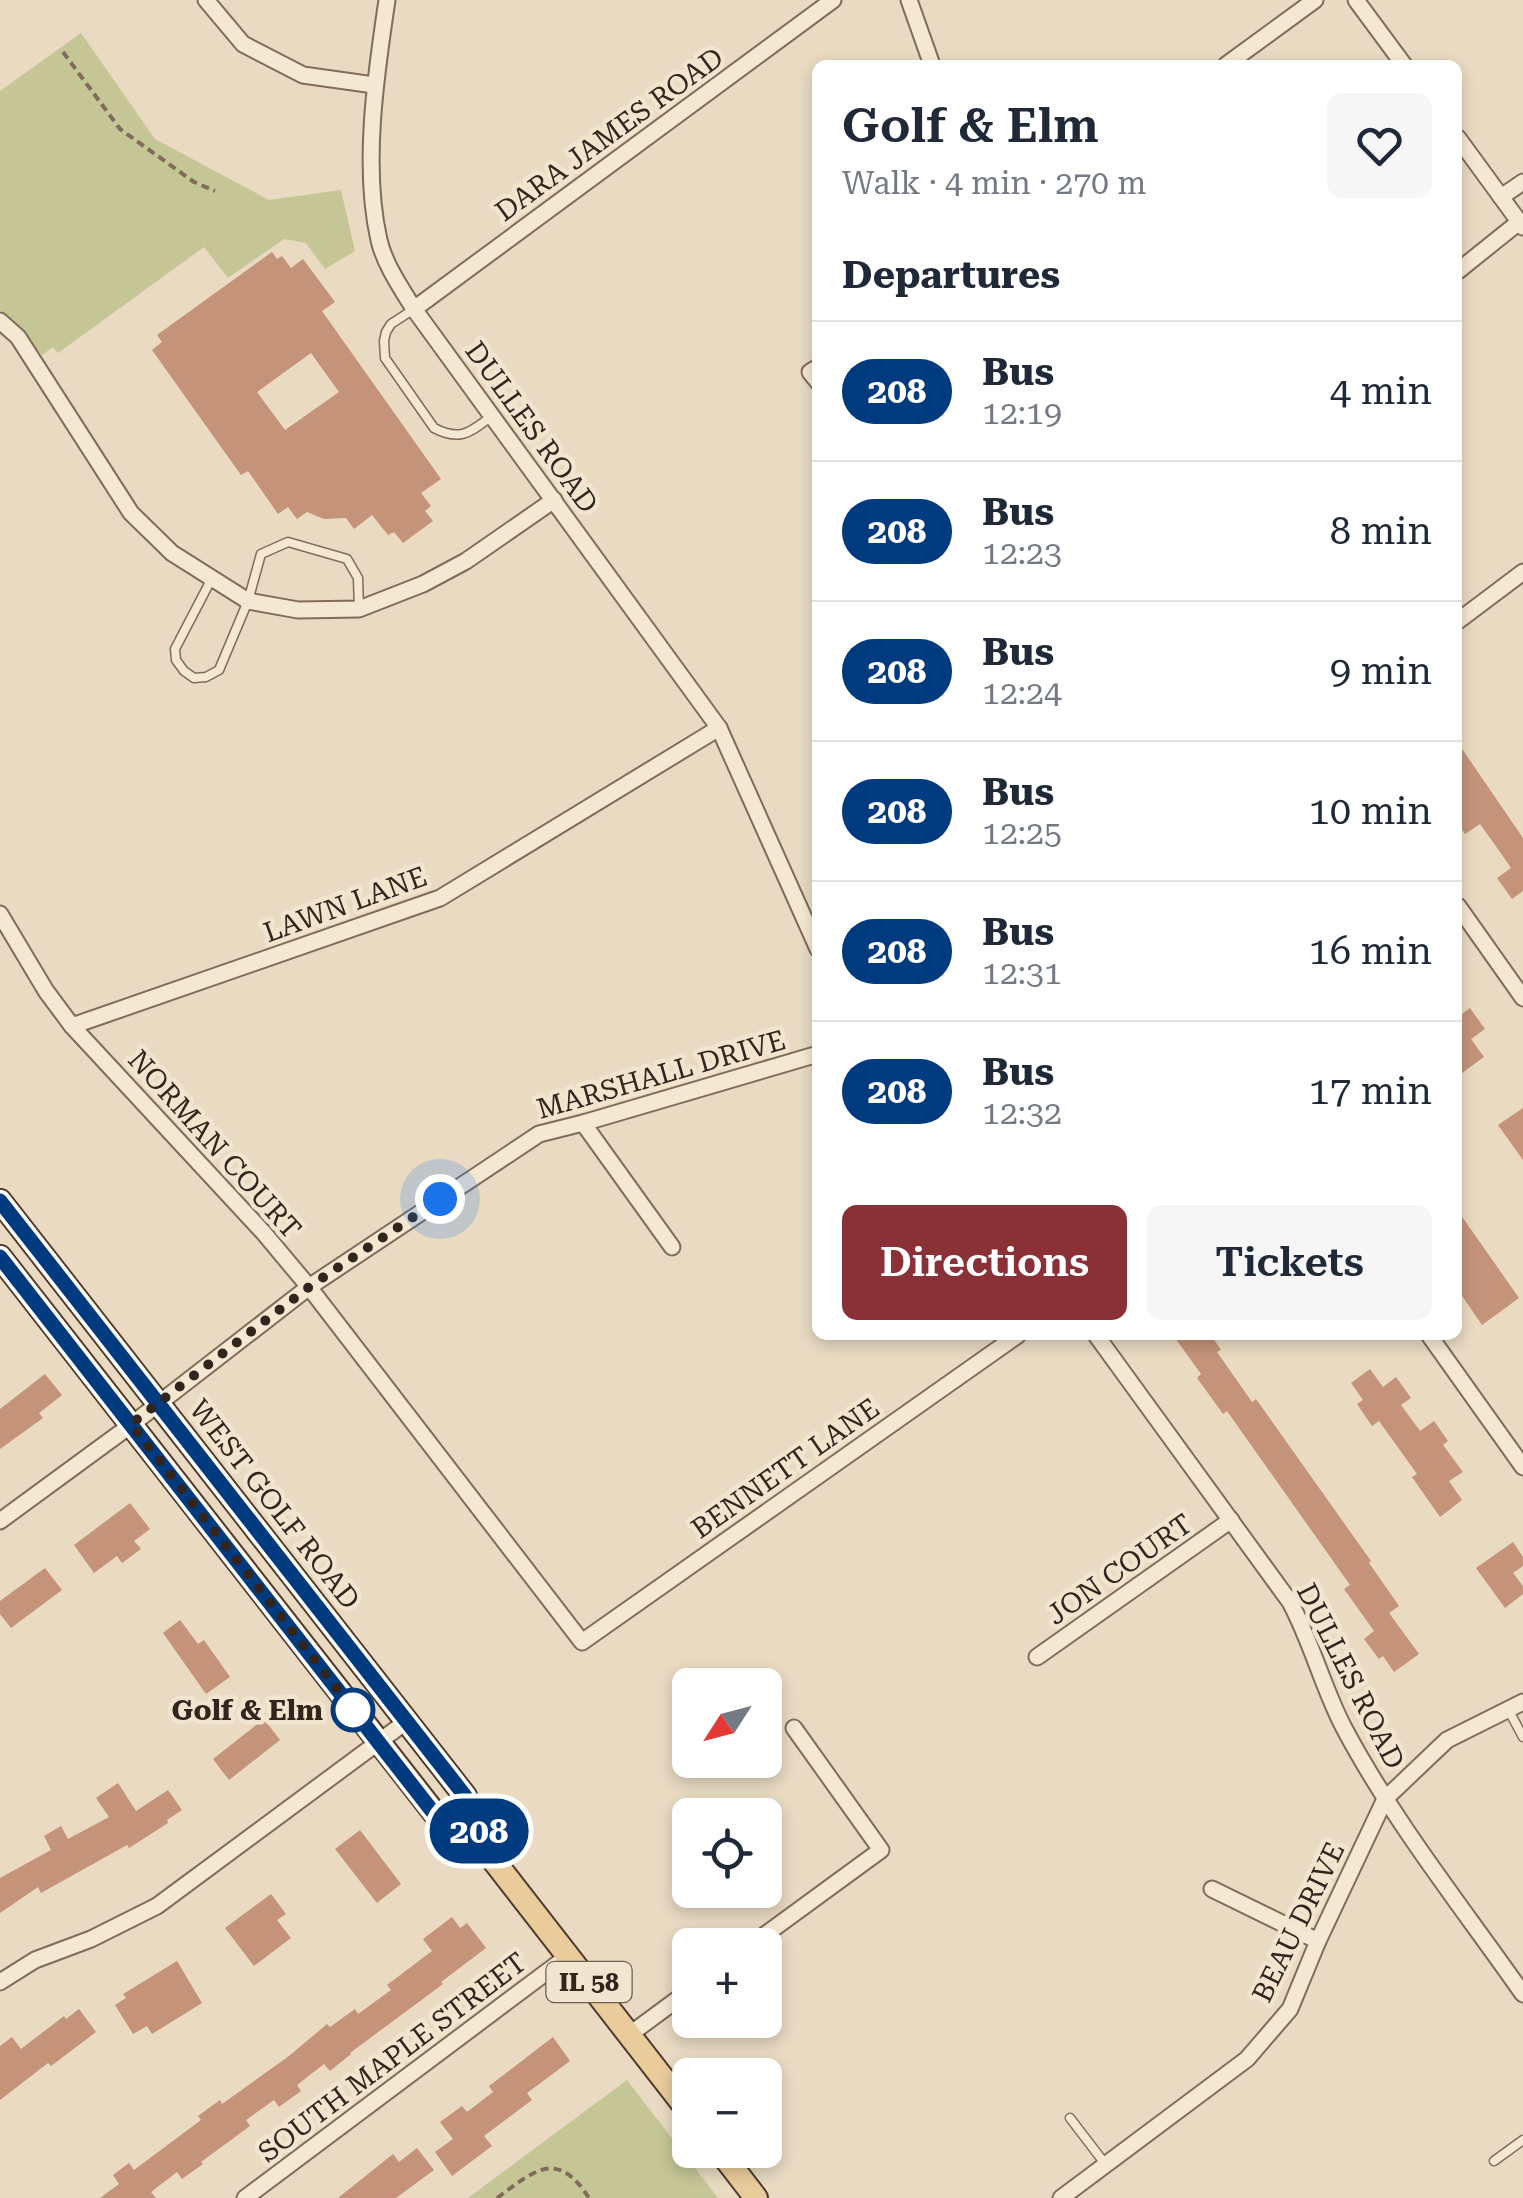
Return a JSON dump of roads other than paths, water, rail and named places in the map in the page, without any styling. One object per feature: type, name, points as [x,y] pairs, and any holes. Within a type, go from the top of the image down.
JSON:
[{"type":"main road","name":"WEST GOLF ROAD","points":[[0,1201],[465,1796],[487,1852],[672,2090]]},
{"type":"main road","name":"WEST GOLF ROAD","points":[[0,1257],[436,1816],[487,1852]]},
{"type":"main road","points":[[733,2168],[756,2198]]},
{"type":"street","points":[[206,0],[243,44],[303,75],[374,85]]},
{"type":"street","name":"DULLES ROAD","points":[[387,0],[374,85],[372,192],[379,243],[414,308],[719,728],[812,936]]},
{"type":"street","name":"DARA JAMES ROAD","points":[[414,308],[833,0]]},
{"type":"street","points":[[909,0],[930,60]]},
{"type":"street","points":[[1233,60],[1315,0]]},
{"type":"street","points":[[1356,0],[1400,60]]},
{"type":"street","points":[[1462,143],[1521,224],[1462,268]]},
{"type":"street","points":[[1502,197],[1523,182]]},
{"type":"street","points":[[0,321],[18,337],[131,513],[172,553],[248,600],[298,610],[359,608],[423,584],[466,561],[554,500]]},
{"type":"street","points":[[1462,618],[1523,572]]},
{"type":"street","name":"LAWN LANE","points":[[72,1026],[440,898],[719,728]]},
{"type":"street","points":[[1462,912],[1523,998]]},
{"type":"street","name":"NORMAN COURT","points":[[0,914],[72,1026],[309,1287],[582,1642]]},
{"type":"street","name":"MARSHALL DRIVE","points":[[0,1521],[309,1287],[539,1134],[812,1056]]},
{"type":"street","points":[[583,1123],[672,1246]]},
{"type":"street","name":"BENNETT LANE","points":[[582,1642],[1011,1340]]},
{"type":"street","name":"DULLES ROAD","points":[[1100,1340],[1298,1616],[1342,1725],[1385,1799],[1523,1994]]},
{"type":"street","points":[[1433,1340],[1523,1467]]},
{"type":"street","name":"JON COURT","points":[[1036,1658],[1231,1520]]},
{"type":"street","name":"BEAU DRIVE","points":[[1061,2198],[1247,2058],[1290,2009],[1385,1799],[1448,1740],[1523,1702]]},
{"type":"street","points":[[0,1982],[35,1960],[91,1939],[157,1906],[406,1721]]},
{"type":"street","points":[[775,1928],[881,1850],[794,1728]]},
{"type":"street","points":[[1212,1890],[1318,1941]]},
{"type":"street","name":"SOUTH MAPLE STREET","points":[[245,2198],[568,1956]]},
{"type":"street","points":[[629,2035],[672,2003]]},
{"type":"lane","points":[[414,308],[386,332],[385,358],[434,428],[458,436],[492,416]]},
{"type":"lane","points":[[212,576],[175,649],[176,660],[194,678],[219,670],[248,600],[261,554],[288,542],[347,559],[358,578],[359,608]]},
{"type":"lane","points":[[1508,1710],[1523,1737]]},
{"type":"lane","points":[[1070,2118],[1106,2165]]},
{"type":"lane","points":[[1494,2162],[1523,2140]]},
{"type":"place","name":"Golf & Elm","points":[[353,1710]]}]
